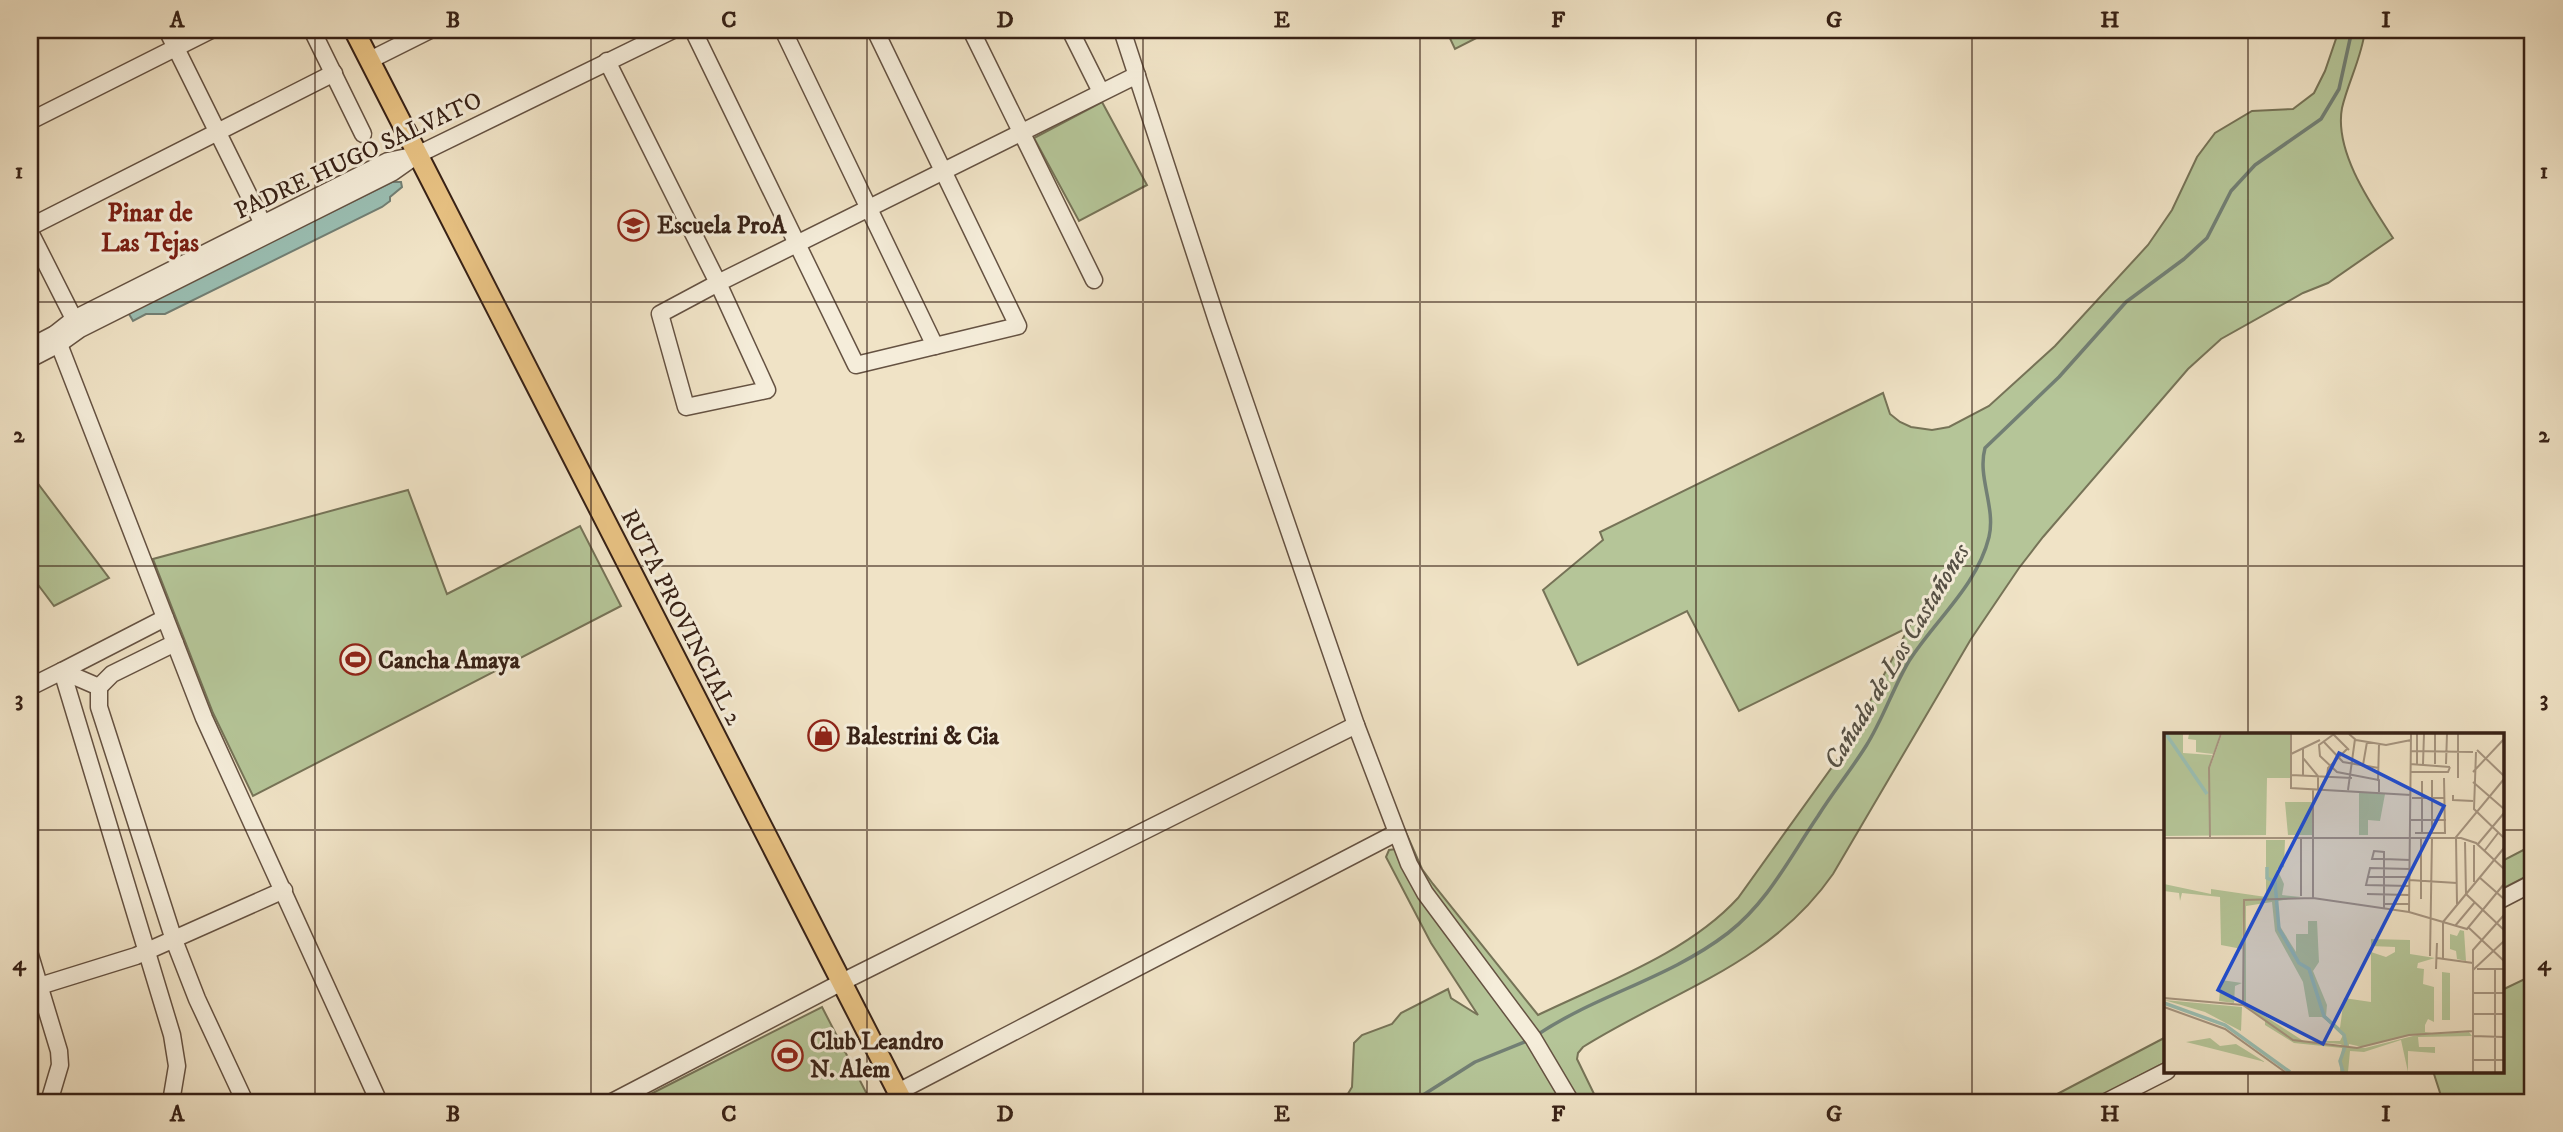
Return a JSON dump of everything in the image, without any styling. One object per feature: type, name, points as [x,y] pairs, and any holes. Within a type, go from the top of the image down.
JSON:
[{"type":"main road","name":"RUTA PROVINCIAL 2","points":[[354,30],[901,1097]]},
{"type":"street","points":[[167,30],[266,229]]},
{"type":"street","points":[[30,121],[211,30]]},
{"type":"street","points":[[312,30],[363,134]]},
{"type":"street","points":[[370,60],[430,30]]},
{"type":"street","name":"PADRE HUGO SALVATO","points":[[30,359],[57,339],[74,318],[393,172],[417,155],[607,61],[652,34],[673,30]]},
{"type":"street","points":[[693,30],[856,365],[1018,326],[875,30]]},
{"type":"street","points":[[783,30],[935,346]]},
{"type":"street","points":[[971,30],[1094,280]]},
{"type":"street","points":[[1070,30],[1101,92]]},
{"type":"street","points":[[1122,30],[1218,324],[1356,726],[1396,833],[1425,893],[1533,1038],[1571,1102]]},
{"type":"street","points":[[607,61],[718,283],[767,390],[686,407],[660,314],[718,283],[1137,75]]},
{"type":"street","points":[[74,318],[30,230],[334,73]]},
{"type":"street","name":"PADRE HUGO SALVATO","points":[[30,347],[80,330],[388,161],[417,155]]},
{"type":"street","points":[[57,339],[204,718],[379,1102]]},
{"type":"street","points":[[30,687],[165,618]]},
{"type":"street","points":[[175,643],[112,674],[99,687],[99,707],[174,940],[197,999],[245,1102]]},
{"type":"street","points":[[62,671],[99,687]]},
{"type":"street","points":[[62,671],[148,951],[175,1051],[177,1079],[171,1102]]},
{"type":"street","points":[[612,1102],[842,982],[1356,726]]},
{"type":"street","points":[[901,1097],[1396,833]]},
{"type":"street","points":[[2504,899],[2533,883]]},
{"type":"street","points":[[35,987],[148,951],[284,890]]},
{"type":"street","points":[[30,955],[35,987],[60,1059],[49,1102]]},
{"type":"street","points":[[2106,1102],[2165,1072]]},
{"type":"green space","points":[[1446,30],[1492,30],[1455,49]]},
{"type":"green space","points":[[2339,30],[2365,30],[2342,108],[2343,142],[2356,176],[2393,238],[2328,283],[2303,293],[2221,339],[2188,369],[2019,568],[1971,639],[1833,874],[1808,905],[1780,932],[1750,954],[1583,1047],[1577,1059],[1598,1102],[1576,1102],[1434,900],[1399,831],[1404,828],[1422,869],[1538,1015],[1670,951],[1718,918],[1738,898],[1845,749],[1909,627],[1739,711],[1687,611],[1578,665],[1543,590],[1603,540],[1600,532],[1883,393],[1890,414],[1900,422],[1911,427],[1932,430],[1949,427],[1989,406],[2055,346],[2148,245],[2172,210],[2197,157],[2215,133],[2252,111],[2293,109],[2314,93],[2325,71]]},
{"type":"green space","points":[[1102,102],[1147,185],[1079,221],[1034,138]]},
{"type":"green space","points":[[30,473],[109,578],[54,606],[30,574]]},
{"type":"green space","name":"Cancha Amaya","points":[[408,490],[447,594],[580,526],[621,606],[253,796],[213,713],[153,559]]},
{"type":"green space","points":[[2533,845],[2533,873],[2504,888],[2504,860]]},
{"type":"green space","points":[[1396,849],[1531,1045],[1565,1102],[1343,1102],[1352,1087],[1354,1043],[1362,1035],[1392,1024],[1401,1013],[1448,989],[1451,998],[1478,1015],[1431,943],[1386,857],[1389,850]]},
{"type":"green space","points":[[2533,975],[2533,1102],[2443,1102],[2433,1072],[2504,1072],[2504,989]]},
{"type":"green space","name":"Club Leandro N. Alem","points":[[822,1007],[871,1102],[635,1102]]},
{"type":"green space","points":[[2164,1038],[2164,1063],[2089,1102],[2042,1102]]},
{"type":"water","points":[[392,182],[401,182],[402,187],[382,207],[165,314],[146,314],[133,321],[129,314],[133,311]]},
{"type":"waterway","name":"Cañada de Los Castañones","points":[[1537,1035],[1584,1008],[1657,975],[1705,949],[1742,921],[1767,893],[1866,746],[1909,661],[1965,587],[1983,555],[1991,526],[1983,470],[1985,448],[2059,377],[2126,302],[2184,259],[2207,238],[2231,191],[2255,165],[2321,119],[2339,89],[2352,30]]},
{"type":"waterway","name":"Cañada de Los Castañones","points":[[1412,1102],[1475,1062],[1527,1041]]},
{"type":"place","name":"Escuela ProA","points":[[634,225]]},
{"type":"place","name":"Cancha Amaya","points":[[355,660]]},
{"type":"place","name":"Balestrini & Cia","points":[[823,736]]},
{"type":"place","name":"Club Leandro N. Alem","points":[[787,1055]]},
{"type":"district","name":"Pinar de Las Tejas","points":[[150,227]]}]
